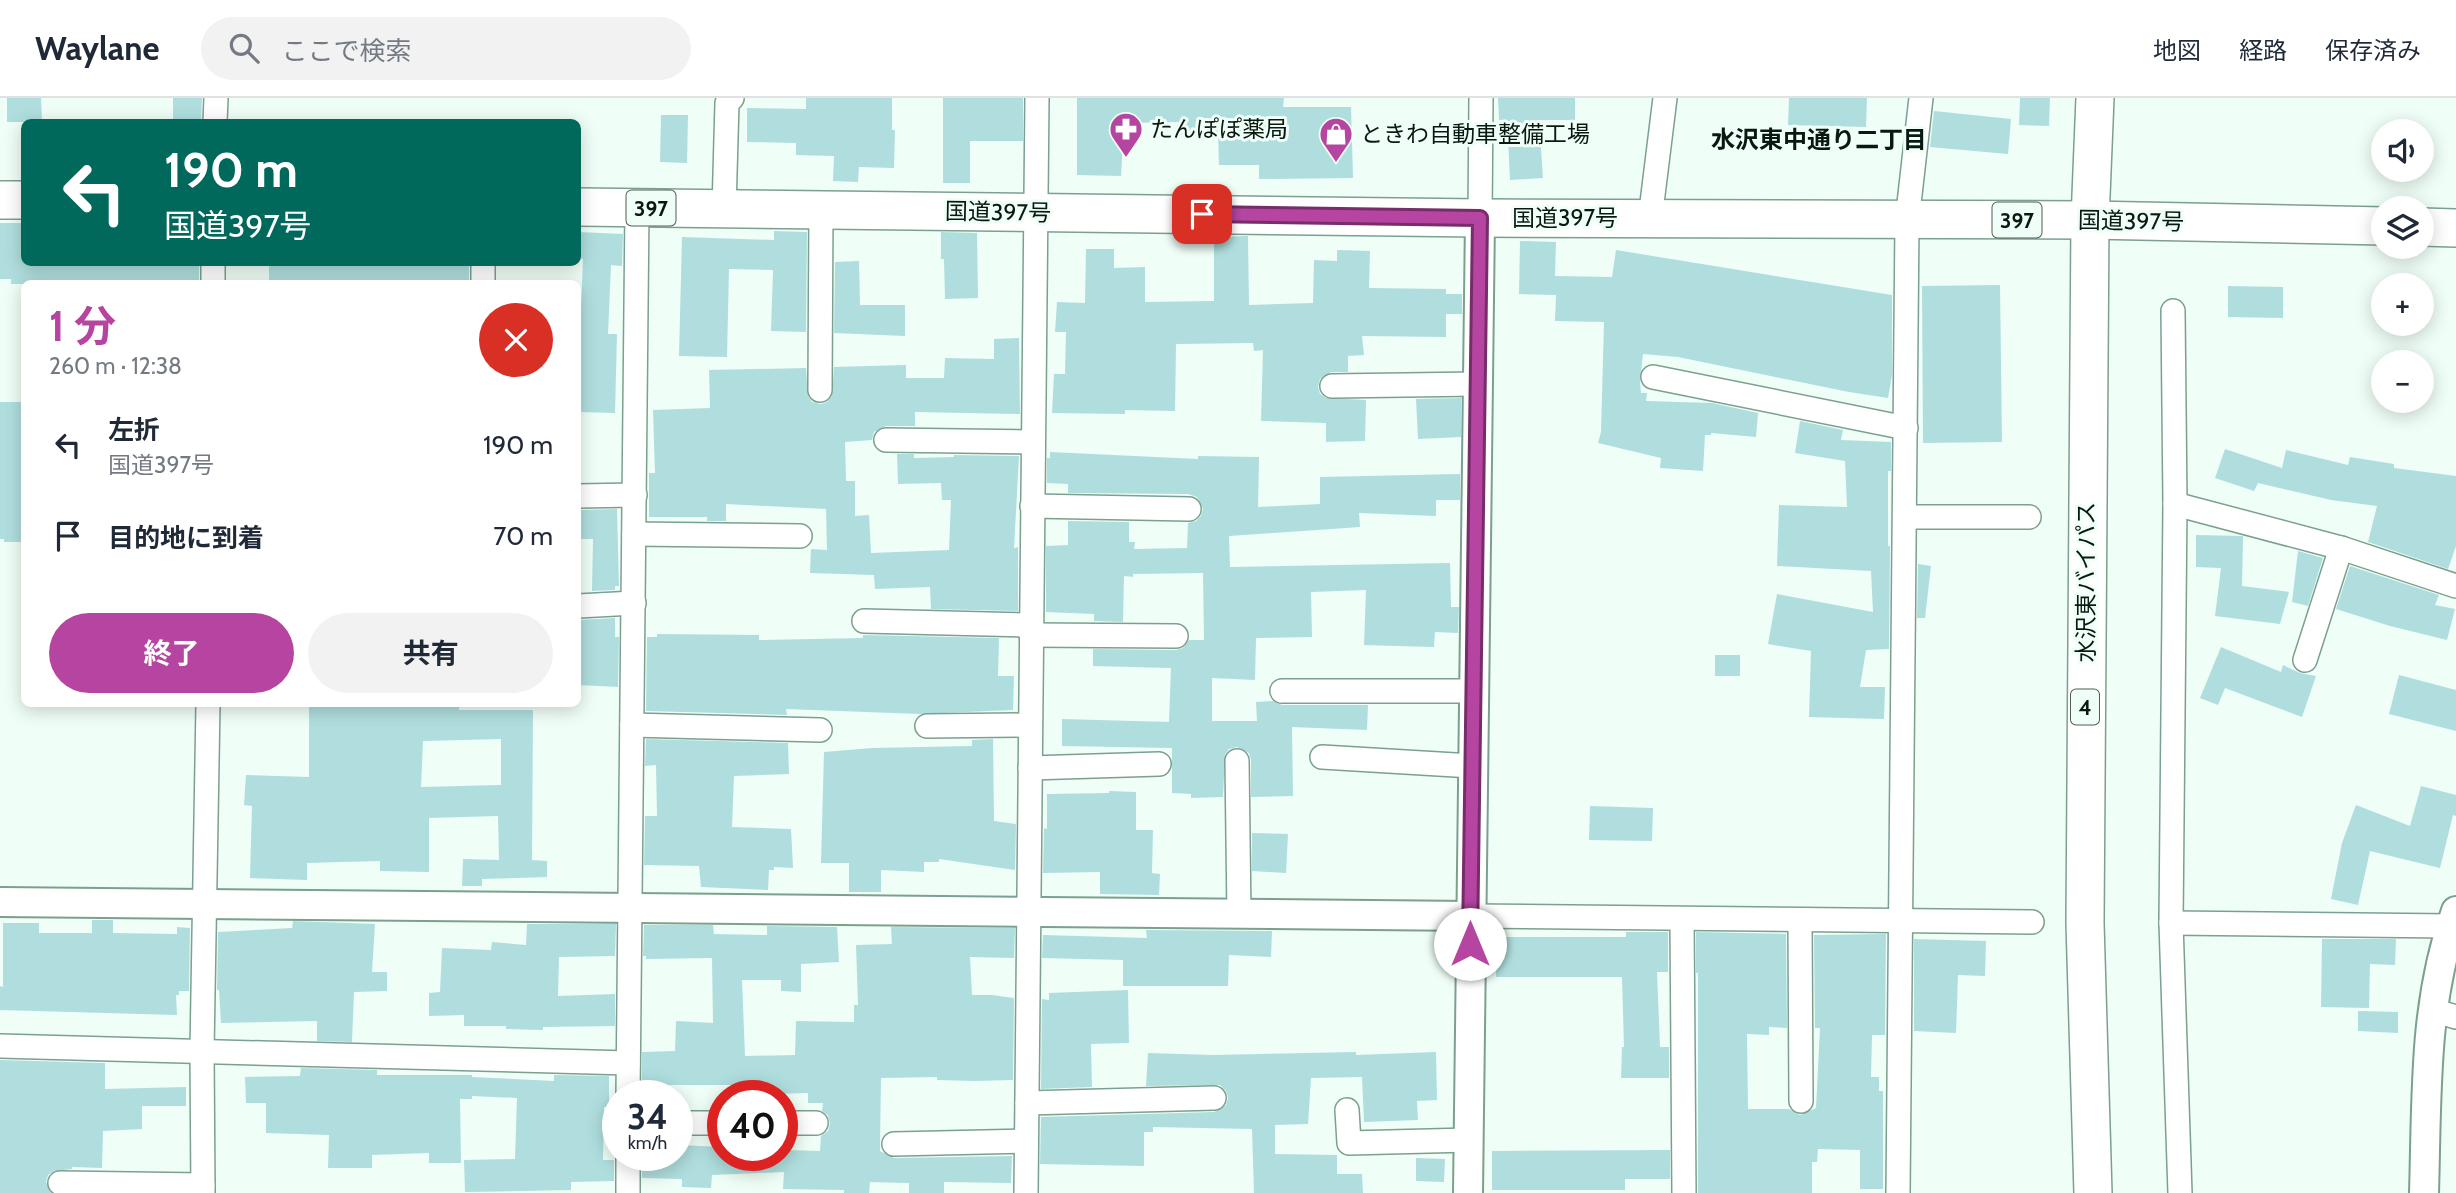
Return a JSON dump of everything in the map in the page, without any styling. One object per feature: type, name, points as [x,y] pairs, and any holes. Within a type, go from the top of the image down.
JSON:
[{"type":"highway","name":"水沢東バイパス","points":[[2093,1193],[2085,923],[2090,220],[2095,98]]},
{"type":"highway","points":[[0,200],[21,200]]},
{"type":"highway","name":"国道397号","points":[[581,207],[1480,218],[2090,220],[2371,226]]},
{"type":"highway","points":[[2434,227],[2456,228]]},
{"type":"street","points":[[215,98],[215,119]]},
{"type":"street","points":[[724,209],[727,103],[732,98]]},
{"type":"street","points":[[1026,1193],[1037,98]]},
{"type":"street","points":[[1468,1193],[1481,98]]},
{"type":"street","points":[[1650,219],[1665,98]]},
{"type":"street","points":[[1898,1193],[1907,221],[1921,98]]},
{"type":"street","points":[[628,1080],[637,208]]},
{"type":"street","points":[[820,390],[821,210]]},
{"type":"street","points":[[2173,311],[2175,504],[2171,923],[2180,1193]]},
{"type":"street","points":[[1653,377],[1906,428]]},
{"type":"street","points":[[1332,386],[1478,384]]},
{"type":"street","points":[[886,440],[1033,442]]},
{"type":"street","points":[[581,496],[635,495]]},
{"type":"street","points":[[2175,504],[2342,548],[2456,586]]},
{"type":"street","points":[[1032,506],[1189,509]]},
{"type":"street","points":[[1905,517],[2029,517]]},
{"type":"street","points":[[634,534],[800,536]]},
{"type":"street","points":[[2305,660],[2342,548]]},
{"type":"street","points":[[581,606],[634,603]]},
{"type":"street","points":[[864,621],[1176,636]]},
{"type":"street","points":[[1282,691],[1473,691]]},
{"type":"street","points":[[60,1183],[203,1189],[202,1051],[208,707]]},
{"type":"street","points":[[632,725],[820,730]]},
{"type":"street","points":[[927,726],[1030,725]]},
{"type":"street","points":[[1322,757],[1472,766]]},
{"type":"street","points":[[1237,761],[1239,915]]},
{"type":"street","points":[[1030,768],[1159,764]]},
{"type":"street","points":[[0,902],[2032,922]]},
{"type":"street","points":[[1682,919],[1684,1193]]},
{"type":"street","points":[[2171,923],[2453,919],[2435,987],[2444,1014],[2428,1041],[2424,1193]]},
{"type":"street","points":[[1800,920],[1801,1101]]},
{"type":"street","points":[[0,1046],[628,1062]]},
{"type":"street","points":[[1027,1103],[1214,1098]]},
{"type":"street","points":[[1347,1110],[1349,1143],[1469,1140]]},
{"type":"street","points":[[798,1123],[816,1123]]},
{"type":"street","points":[[894,1144],[1026,1141]]},
{"type":"street","points":[[628,1171],[628,1193]]},
{"type":"building","points":[[7,98],[41,98],[42,119],[7,122]]},
{"type":"building","points":[[173,98],[202,98],[201,119],[173,119]]},
{"type":"building","points":[[806,98],[892,98],[894,168],[859,167],[858,182],[833,181],[834,156],[796,155],[796,143],[747,142],[747,108],[806,109]]},
{"type":"building","points":[[943,98],[1023,98],[1023,141],[970,141],[970,183],[943,183]]},
{"type":"building","points":[[1077,98],[1284,98],[1283,107],[1351,107],[1353,178],[1259,179],[1259,165],[1219,165],[1218,133],[1178,135],[1178,122],[1128,123],[1128,140],[1123,140],[1121,176],[1077,175]]},
{"type":"building","points":[[1498,98],[1575,98],[1575,120],[1539,120],[1543,178],[1510,180],[1507,120],[1499,120]]},
{"type":"building","points":[[1789,98],[1867,98],[1866,127],[1788,125]]},
{"type":"building","points":[[2020,98],[2050,98],[2049,126],[2019,125]]},
{"type":"building","points":[[1934,111],[2011,119],[2008,154],[1930,147]]},
{"type":"building","points":[[661,115],[688,115],[687,163],[660,162]]},
{"type":"building","points":[[0,223],[21,223],[21,266],[199,266],[199,280],[21,280],[21,284],[11,284],[11,279],[0,279]]},
{"type":"building","points":[[774,231],[807,232],[806,332],[771,331],[773,270],[729,269],[727,357],[679,356],[682,237],[774,240]]},
{"type":"building","points":[[581,232],[623,234],[622,266],[611,265],[608,334],[617,334],[615,413],[581,412]]},
{"type":"building","points":[[941,232],[977,233],[978,298],[945,299]]},
{"type":"building","points":[[1248,236],[1249,305],[1313,303],[1314,260],[1337,261],[1337,250],[1370,251],[1369,288],[1446,289],[1446,294],[1462,294],[1462,314],[1446,314],[1446,337],[1362,336],[1364,355],[1348,356],[1348,372],[1331,372],[1320,379],[1320,394],[1326,398],[1366,400],[1365,441],[1326,442],[1326,423],[1261,421],[1263,350],[1254,351],[1253,343],[1176,344],[1175,411],[1125,410],[1125,414],[1052,413],[1054,374],[1065,374],[1066,332],[1055,332],[1057,302],[1085,303],[1086,249],[1114,249],[1114,268],[1145,267],[1145,302],[1214,301],[1214,237]]},
{"type":"building","points":[[1520,241],[1556,242],[1555,276],[1612,277],[1616,250],[1892,295],[1892,375],[1888,398],[1678,357],[1643,354],[1640,381],[1641,393],[1647,393],[1646,401],[1712,403],[1758,413],[1756,437],[1711,433],[1705,435],[1703,471],[1660,468],[1661,458],[1598,443],[1601,432],[1604,322],[1555,321],[1556,295],[1519,294]]},
{"type":"building","points":[[859,261],[860,305],[905,305],[905,336],[834,333],[835,262]]},
{"type":"building","points":[[269,266],[469,266],[469,280],[269,280]]},
{"type":"building","points":[[2000,285],[2002,442],[1923,443],[1922,286]]},
{"type":"building","points":[[2228,286],[2283,287],[2283,318],[2228,317]]},
{"type":"building","points":[[1019,338],[1020,414],[915,412],[915,426],[886,426],[874,432],[872,440],[845,442],[846,481],[855,481],[855,516],[869,515],[871,553],[949,550],[951,500],[942,500],[941,483],[898,484],[897,454],[914,454],[914,458],[954,455],[1019,456],[1014,548],[1018,547],[1018,611],[931,609],[930,587],[875,589],[874,575],[810,573],[811,549],[827,550],[826,509],[726,504],[726,521],[707,521],[707,517],[649,517],[649,473],[655,473],[653,410],[710,408],[709,370],[806,368],[808,396],[812,402],[821,404],[832,396],[834,367],[906,365],[906,378],[944,378],[945,358],[994,359],[994,339]]},
{"type":"building","points":[[1461,398],[1461,437],[1418,439],[1416,399]]},
{"type":"building","points":[[0,402],[21,402],[21,542],[4,542],[4,539],[0,539]]},
{"type":"building","points":[[1800,421],[1843,430],[1841,440],[1891,442],[1891,471],[1888,471],[1889,649],[1866,650],[1860,687],[1885,687],[1884,719],[1809,717],[1811,651],[1768,644],[1777,594],[1873,612],[1871,571],[1777,566],[1779,505],[1847,507],[1845,461],[1795,453]]},
{"type":"building","points":[[2225,449],[2282,468],[2286,450],[2348,465],[2350,457],[2394,464],[2394,468],[2456,476],[2456,546],[2448,569],[2368,542],[2377,506],[2331,500],[2258,483],[2254,491],[2215,478]]},
{"type":"building","points":[[1050,452],[1198,459],[1198,456],[1259,457],[1258,507],[1320,504],[1320,477],[1460,474],[1460,500],[1436,500],[1436,516],[1359,513],[1360,527],[1229,536],[1230,567],[1450,563],[1451,607],[1459,607],[1458,633],[1435,632],[1434,647],[1364,645],[1366,590],[1311,592],[1312,637],[1256,638],[1255,680],[1212,678],[1212,721],[1257,721],[1256,702],[1273,701],[1282,705],[1368,705],[1367,730],[1292,727],[1293,796],[1251,797],[1251,760],[1249,753],[1237,747],[1229,749],[1225,755],[1223,797],[1191,798],[1191,794],[1172,793],[1172,748],[1062,746],[1062,719],[1169,722],[1171,668],[1093,666],[1093,649],[1176,650],[1183,648],[1189,640],[1204,640],[1203,573],[1124,576],[1123,622],[1094,621],[1094,614],[1046,612],[1046,546],[1068,545],[1068,521],[1129,522],[1129,542],[1135,542],[1134,549],[1187,548],[1188,523],[1196,521],[1203,509],[1197,497],[1188,494],[1068,493],[1068,484],[1047,483],[1047,458],[1050,458]]},
{"type":"building","points":[[617,509],[619,586],[615,586],[615,590],[592,591],[593,539],[581,539],[581,510]]},
{"type":"building","points":[[2196,535],[2243,536],[2242,586],[2289,592],[2280,624],[2215,616],[2221,568],[2196,567]]},
{"type":"building","points":[[2298,551],[2323,558],[2308,606],[2292,602]]},
{"type":"building","points":[[1918,564],[1931,566],[1925,618],[1917,618]]},
{"type":"building","points":[[2350,566],[2439,595],[2435,605],[2455,609],[2447,640],[2336,609]]},
{"type":"building","points":[[615,618],[615,637],[619,637],[618,687],[581,685],[581,620]]},
{"type":"building","points":[[657,634],[759,635],[759,640],[863,638],[863,635],[999,638],[998,676],[1014,676],[1013,710],[920,714],[786,709],[787,715],[646,711],[647,637],[657,637]]},
{"type":"building","points":[[2221,647],[2281,672],[2283,665],[2300,673],[2316,676],[2302,717],[2225,688],[2218,705],[2200,698]]},
{"type":"building","points":[[1715,655],[1740,655],[1740,676],[1715,676]]},
{"type":"building","points":[[2399,675],[2456,690],[2456,731],[2389,714]]},
{"type":"building","points":[[309,707],[533,710],[532,860],[547,861],[547,877],[482,879],[482,886],[462,886],[463,859],[499,860],[498,816],[429,818],[429,872],[380,871],[380,861],[307,863],[307,880],[250,878],[252,806],[244,805],[246,775],[309,777]],"holes":[[[501,739],[501,785],[421,787],[423,741]]]},
{"type":"building","points":[[646,739],[788,743],[789,774],[734,776],[732,827],[791,829],[793,868],[774,867],[774,870],[769,870],[768,890],[701,887],[699,866],[644,865],[645,816],[657,816],[656,765],[645,766]]},
{"type":"building","points":[[993,739],[994,821],[1016,824],[1015,870],[939,859],[939,862],[924,862],[924,872],[881,870],[881,892],[849,892],[849,863],[821,863],[824,752],[972,746],[972,740]]},
{"type":"building","points":[[2421,786],[2456,795],[2456,816],[2453,815],[2440,868],[2370,851],[2358,905],[2331,899],[2342,843],[2356,805],[2410,826]]},
{"type":"building","points":[[1136,792],[1136,830],[1153,830],[1152,873],[1160,874],[1159,895],[1100,894],[1100,872],[1043,873],[1047,794]]},
{"type":"building","points":[[1590,806],[1653,808],[1652,841],[1589,840]]},
{"type":"building","points":[[1252,833],[1288,834],[1286,873],[1252,871]]},
{"type":"building","points":[[92,920],[113,920],[113,933],[177,934],[177,927],[190,928],[189,991],[179,991],[179,995],[176,995],[177,1015],[0,1010],[0,986],[3,987],[3,923],[39,923],[39,933],[92,933]]},
{"type":"building","points":[[293,921],[375,924],[372,972],[387,972],[387,991],[354,992],[352,1042],[317,1041],[317,1021],[221,1023],[217,990],[218,932],[292,928]]},
{"type":"building","points":[[527,924],[616,924],[615,956],[559,957],[558,996],[615,994],[615,1026],[506,1029],[506,1026],[464,1026],[464,1015],[429,1016],[429,993],[440,992],[442,948],[491,950],[492,942],[526,945]]},
{"type":"building","points":[[644,925],[713,925],[714,934],[767,935],[767,926],[837,927],[839,962],[801,964],[801,992],[781,991],[781,980],[742,980],[745,1056],[795,1055],[796,1021],[854,1022],[854,1005],[858,1005],[856,945],[892,944],[891,927],[1015,928],[1014,958],[970,957],[972,995],[1014,998],[1013,1080],[881,1078],[880,1151],[894,1158],[1012,1156],[1011,1183],[944,1182],[944,1193],[909,1193],[909,1183],[870,1182],[869,1193],[844,1193],[844,1190],[783,1189],[784,1172],[712,1175],[711,1188],[682,1187],[682,1179],[642,1178],[642,1171],[693,1171],[693,1146],[707,1146],[707,1171],[798,1171],[798,1150],[820,1151],[821,1136],[828,1131],[830,1124],[828,1115],[822,1111],[823,1103],[808,1103],[808,1093],[798,1093],[798,1080],[707,1080],[707,1085],[693,1085],[693,1080],[642,1080],[642,1052],[675,1051],[676,1021],[713,1023],[712,958],[646,959],[646,956],[643,956]]},
{"type":"building","points":[[1146,930],[1272,931],[1271,957],[1229,955],[1228,986],[1123,986],[1123,960],[1042,958],[1043,935],[1147,938]]},
{"type":"building","points":[[1626,932],[1668,932],[1668,972],[1657,972],[1660,1047],[1669,1047],[1669,1078],[1621,1078],[1624,1047],[1622,977],[1496,977],[1496,937],[1626,937]]},
{"type":"building","points":[[1696,932],[1786,934],[1787,1028],[1769,1027],[1769,1035],[1747,1034],[1748,1109],[1789,1109],[1800,1115],[1816,1108],[1820,1028],[1815,1028],[1814,935],[1886,934],[1885,1035],[1872,1035],[1871,1077],[1879,1077],[1879,1091],[1883,1091],[1883,1189],[1860,1189],[1860,1150],[1818,1149],[1817,1162],[1812,1162],[1812,1193],[1698,1193]]},
{"type":"building","points":[[1914,939],[1986,941],[1985,976],[1958,975],[1956,1033],[1914,1031]]},
{"type":"building","points":[[2322,939],[2396,939],[2395,965],[2370,964],[2369,1008],[2321,1007]]},
{"type":"building","points":[[1128,990],[1129,1043],[1091,1044],[1092,1087],[1041,1089],[1042,999],[1049,1000],[1049,993]]},
{"type":"building","points":[[2358,1011],[2398,1012],[2398,1033],[2358,1031]]},
{"type":"building","points":[[1356,1052],[1356,1055],[1436,1052],[1437,1100],[1417,1101],[1418,1120],[1364,1122],[1362,1077],[1311,1078],[1308,1124],[1275,1125],[1275,1154],[1337,1155],[1337,1174],[1362,1174],[1363,1193],[1254,1193],[1252,1129],[1153,1127],[1153,1132],[1144,1132],[1144,1166],[1040,1164],[1041,1117],[1214,1112],[1226,1105],[1226,1091],[1220,1085],[1146,1086],[1148,1053],[1212,1055]]},
{"type":"building","points":[[0,1060],[105,1063],[105,1089],[186,1087],[186,1106],[142,1106],[142,1129],[103,1131],[102,1168],[72,1167],[54,1171],[48,1175],[46,1182],[51,1193],[0,1193]]},
{"type":"building","points":[[301,1068],[377,1070],[377,1075],[472,1075],[554,1081],[554,1075],[609,1076],[609,1080],[602,1080],[602,1171],[614,1171],[614,1181],[571,1182],[571,1190],[465,1192],[464,1160],[515,1159],[517,1098],[472,1096],[472,1099],[460,1099],[461,1163],[429,1163],[429,1153],[372,1155],[372,1168],[328,1168],[329,1135],[266,1133],[266,1103],[246,1103],[245,1077],[300,1076]]},
{"type":"building","points":[[1670,1150],[1670,1179],[1625,1179],[1625,1190],[1492,1190],[1492,1151]]},
{"type":"building","points":[[1416,1158],[1445,1159],[1444,1182],[1416,1181]]},
{"type":"place","name":"たんぽぽ薬局","points":[[1126,159]]},
{"type":"place","name":"ときわ自動車整備工場","points":[[1336,164]]},
{"type":"district","name":"水沢東中通り二丁目","points":[[1819,139]]},
{"type":"route","points":[[1202,214],[1480,218],[1470,944]]}]
